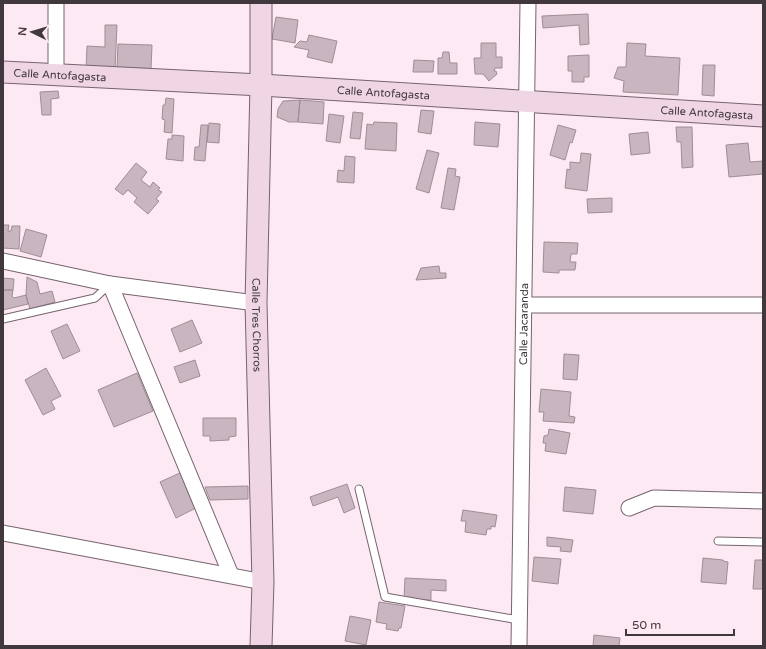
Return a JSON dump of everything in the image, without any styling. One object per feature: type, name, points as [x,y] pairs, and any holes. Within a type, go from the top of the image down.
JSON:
[{"type":"main road","name":"Calle Tres Chorros","points":[[261,3],[261,85],[256,302],[263,582],[261,646]]},
{"type":"main road","name":"Calle Antofagasta","points":[[3,72],[261,85],[763,116]]},
{"type":"street","points":[[56,3],[56,74]]},
{"type":"street","name":"Calle Jacaranda","points":[[519,646],[525,305],[528,3]]},
{"type":"street","points":[[3,261],[110,284],[256,302]]},
{"type":"street","points":[[110,284],[231,575]]},
{"type":"street","points":[[525,305],[763,305]]},
{"type":"street","points":[[629,508],[654,498],[763,501]]},
{"type":"street","points":[[3,533],[263,582]]},
{"type":"lane","points":[[3,319],[95,298],[110,284]]},
{"type":"lane","points":[[359,489],[385,597],[519,620]]},
{"type":"lane","points":[[718,541],[763,542]]},
{"type":"building","points":[[588,14],[589,44],[580,45],[579,25],[543,28],[542,16]]},
{"type":"building","points":[[276,17],[298,20],[295,43],[272,39]]},
{"type":"building","points":[[105,25],[117,25],[115,70],[86,69],[87,46],[105,47]]},
{"type":"building","points":[[309,35],[337,41],[332,63],[307,57],[309,50],[294,47],[300,41],[307,42]]},
{"type":"building","points":[[481,43],[496,43],[496,57],[502,57],[502,68],[495,68],[494,71],[496,71],[497,74],[489,81],[483,74],[475,74],[474,58],[481,58]]},
{"type":"building","points":[[627,43],[646,44],[645,56],[680,58],[678,95],[623,92],[624,81],[614,78],[618,67],[626,67]]},
{"type":"building","points":[[118,44],[152,45],[151,69],[117,68]]},
{"type":"building","points":[[443,52],[449,52],[450,63],[457,63],[457,74],[438,74],[438,58],[442,58]]},
{"type":"building","points":[[589,55],[589,77],[584,77],[584,82],[572,82],[572,71],[568,71],[568,56]]},
{"type":"building","points":[[414,60],[434,61],[433,72],[413,72]]},
{"type":"building","points":[[703,65],[715,65],[714,96],[702,95]]},
{"type":"building","points":[[58,91],[59,98],[51,99],[51,115],[42,115],[40,92]]},
{"type":"building","points":[[166,98],[174,99],[172,133],[164,132],[165,120],[162,119],[163,105],[165,105]]},
{"type":"building","points":[[300,100],[298,122],[289,122],[277,117],[278,109],[283,101]]},
{"type":"building","points":[[300,100],[324,102],[323,124],[298,122]]},
{"type":"building","points":[[421,110],[434,111],[431,134],[418,132]]},
{"type":"building","points":[[353,112],[363,113],[360,139],[350,138]]},
{"type":"building","points":[[329,114],[344,116],[340,143],[326,141]]},
{"type":"building","points":[[374,122],[397,123],[396,151],[365,149],[367,124],[373,125]]},
{"type":"building","points":[[475,122],[500,124],[498,147],[474,145]]},
{"type":"building","points":[[209,123],[220,124],[219,143],[207,142]]},
{"type":"building","points":[[201,125],[208,125],[205,161],[194,160],[195,147],[199,147]]},
{"type":"building","points":[[558,125],[576,130],[572,143],[570,142],[565,160],[550,155]]},
{"type":"building","points":[[676,127],[692,127],[693,167],[682,168],[681,142],[677,142]]},
{"type":"building","points":[[648,132],[650,153],[631,155],[629,134]]},
{"type":"building","points":[[172,135],[184,136],[183,161],[166,159],[168,139],[172,139]]},
{"type":"building","points":[[748,143],[750,162],[763,161],[763,174],[729,177],[726,145]]},
{"type":"building","points":[[427,150],[439,153],[429,193],[416,189]]},
{"type":"building","points":[[581,153],[591,154],[587,191],[565,188],[567,169],[570,170],[570,162],[580,163]]},
{"type":"building","points":[[345,156],[355,157],[354,183],[337,182],[338,170],[344,171]]},
{"type":"building","points":[[136,163],[147,172],[141,180],[150,187],[153,182],[160,188],[158,190],[162,192],[156,199],[159,201],[148,214],[134,202],[137,198],[128,190],[123,195],[115,189]]},
{"type":"building","points":[[448,168],[456,169],[455,176],[460,177],[454,210],[441,208]]},
{"type":"building","points":[[612,198],[612,212],[588,213],[587,199]]},
{"type":"building","points":[[3,225],[9,225],[8,231],[11,231],[12,226],[20,226],[19,249],[3,248]]},
{"type":"building","points":[[26,229],[47,235],[41,257],[20,251]]},
{"type":"building","points":[[544,242],[578,243],[577,254],[571,254],[570,262],[576,262],[575,270],[559,270],[559,273],[543,272]]},
{"type":"building","points":[[439,266],[440,273],[446,273],[446,278],[416,280],[421,268]]},
{"type":"building","points":[[27,277],[37,282],[40,294],[52,291],[55,302],[30,309],[26,295]]},
{"type":"building","points":[[3,278],[14,279],[13,290],[3,290]]},
{"type":"building","points":[[3,290],[13,290],[12,296],[14,298],[26,295],[28,304],[3,310]]},
{"type":"building","points":[[192,320],[202,343],[180,352],[171,329]]},
{"type":"building","points":[[67,324],[80,351],[63,359],[51,331]]},
{"type":"building","points":[[564,354],[579,355],[577,380],[563,379]]},
{"type":"building","points":[[195,360],[200,376],[180,383],[174,367]]},
{"type":"building","points":[[46,368],[61,396],[51,401],[55,409],[43,415],[25,380]]},
{"type":"building","points":[[137,373],[153,411],[114,427],[98,390]]},
{"type":"building","points":[[541,389],[571,392],[569,416],[575,417],[574,423],[543,421],[544,412],[539,412]]},
{"type":"building","points":[[203,418],[236,418],[236,436],[229,437],[229,440],[210,441],[210,436],[203,436]]},
{"type":"building","points":[[549,429],[570,433],[566,454],[545,451],[546,443],[543,443],[544,436],[548,435]]},
{"type":"building","points":[[182,472],[198,507],[176,518],[160,482]]},
{"type":"building","points":[[347,484],[355,508],[344,513],[338,497],[313,506],[310,497]]},
{"type":"building","points":[[248,486],[248,499],[210,500],[205,487]]},
{"type":"building","points":[[565,487],[596,490],[593,514],[563,511]]},
{"type":"building","points":[[463,510],[497,515],[495,527],[491,526],[491,529],[487,529],[486,535],[465,532],[466,521],[461,521]]},
{"type":"building","points":[[547,537],[573,540],[571,552],[560,551],[561,547],[547,546]]},
{"type":"building","points":[[534,557],[561,559],[558,584],[532,581]]},
{"type":"building","points":[[703,558],[728,562],[726,584],[701,582]]},
{"type":"building","points":[[755,560],[763,560],[763,589],[753,589]]},
{"type":"building","points":[[405,578],[446,580],[446,591],[431,590],[431,600],[404,599]]},
{"type":"building","points":[[379,602],[405,606],[401,628],[399,628],[398,631],[386,629],[387,624],[376,622]]},
{"type":"building","points":[[350,616],[371,620],[366,645],[345,641]]},
{"type":"building","points":[[594,635],[620,638],[619,646],[593,646]]}]
